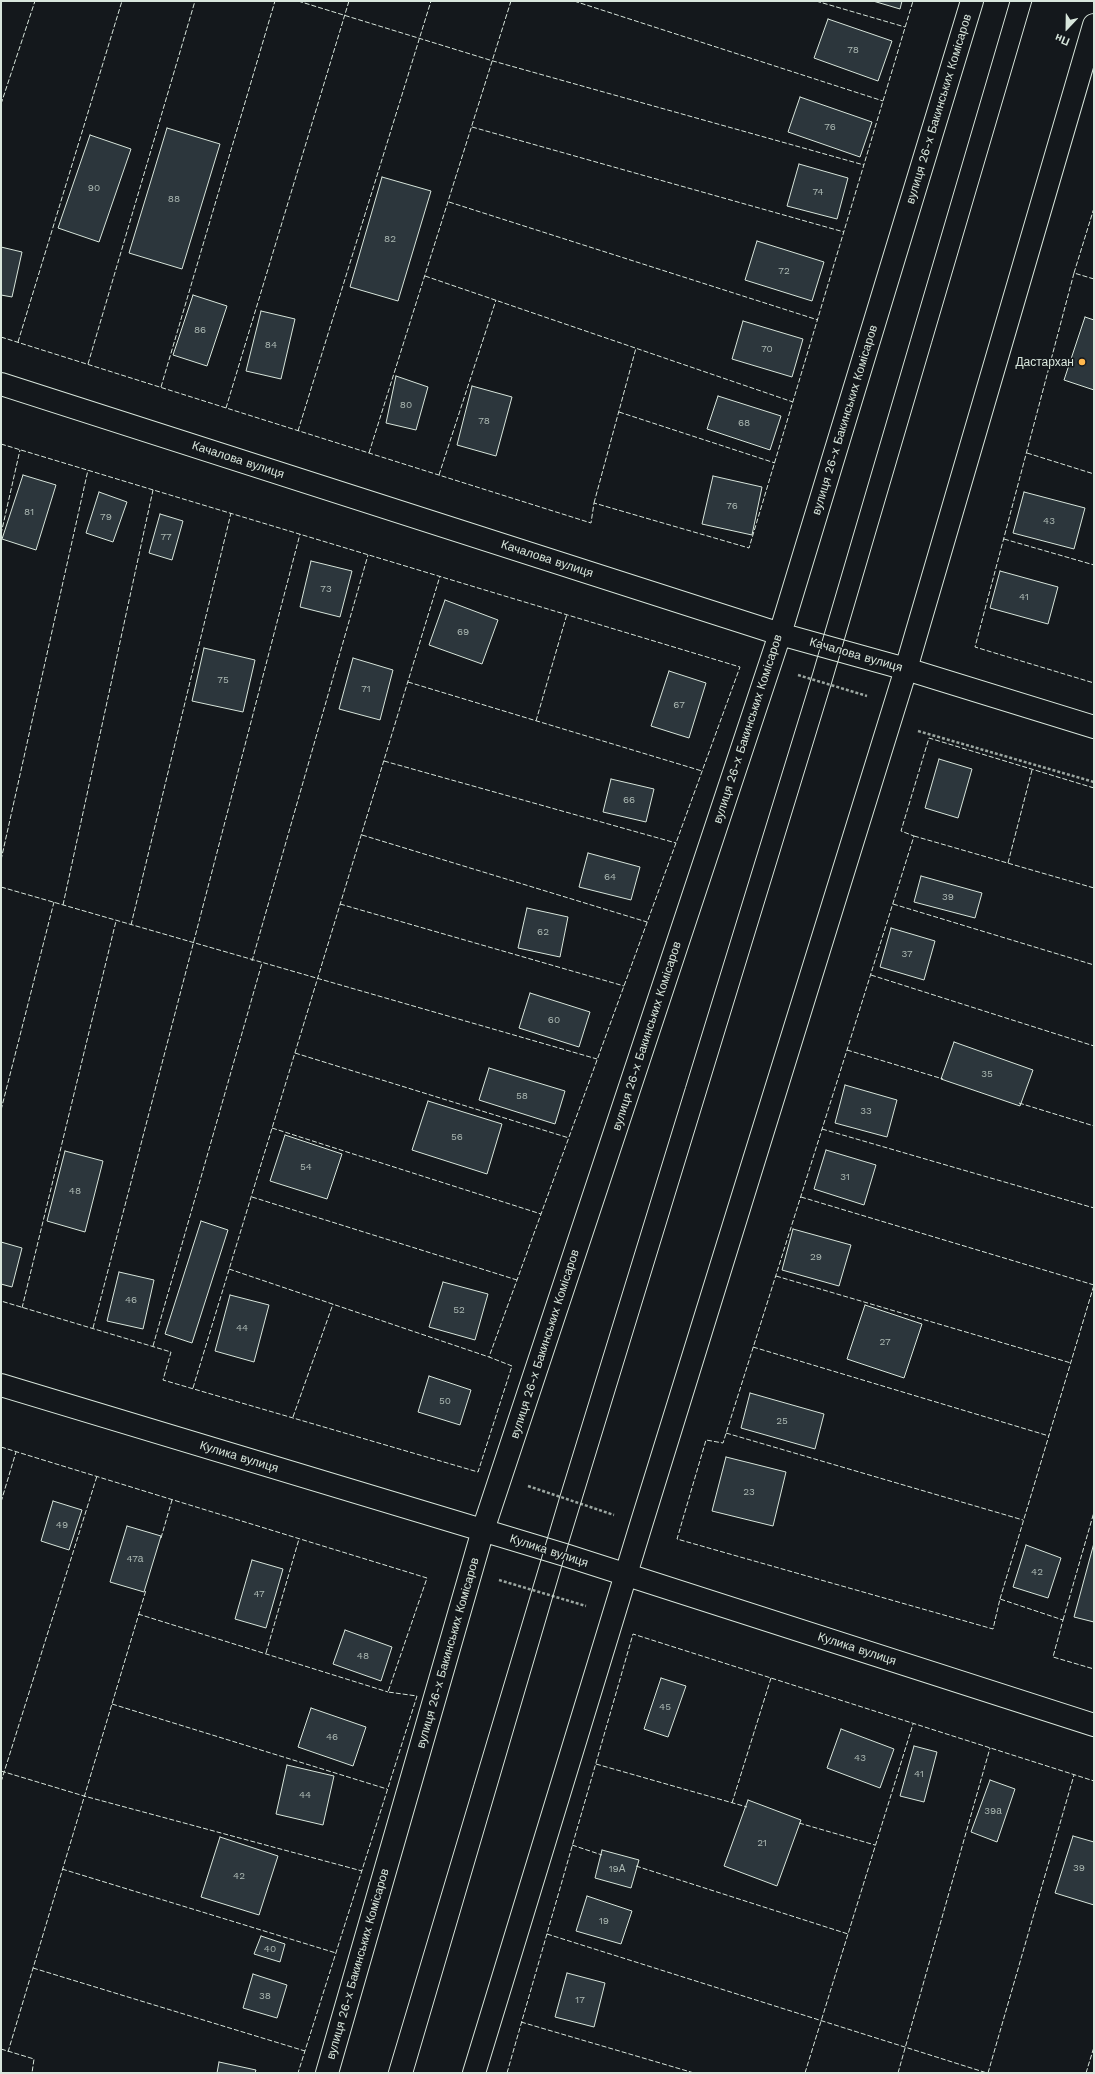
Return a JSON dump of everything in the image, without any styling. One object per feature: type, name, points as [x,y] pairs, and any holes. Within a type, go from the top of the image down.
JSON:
[{"type":"street","name":"вулиця 26-х Бакинських Комісаров","points":[[327,2073],[483,1530],[780,634],[972,1]]},
{"type":"street","points":[[474,2073],[613,1614],[906,669],[1094,25]]},
{"type":"street","name":"Качалова вулиця","points":[[1,384],[780,634],[906,669],[1094,727]]},
{"type":"street","name":"Кулика вулиця","points":[[1,1386],[483,1530],[1094,1725]]},
{"type":"path","points":[[769,665],[892,714],[1094,782]]},
{"type":"path","points":[[501,1478],[641,1525]]},
{"type":"path","points":[[472,1572],[613,1614]]},
{"type":"building","points":[[873,1],[902,1],[900,9]]},
{"type":"building","points":[[828,19],[892,41],[878,81],[814,58]]},
{"type":"building","points":[[800,97],[872,122],[860,157],[788,132]]},
{"type":"building","points":[[167,128],[220,144],[182,269],[129,253]]},
{"type":"building","points":[[90,135],[131,149],[99,242],[58,228]]},
{"type":"building","points":[[799,164],[848,178],[837,219],[787,206]]},
{"type":"building","points":[[382,177],[431,191],[398,301],[350,287]]},
{"type":"building","points":[[757,241],[824,262],[812,301],[745,280]]},
{"type":"building","points":[[1,247],[22,252],[12,297],[1,295]]},
{"type":"building","points":[[193,295],[227,306],[207,366],[173,355]]},
{"type":"building","points":[[261,311],[295,319],[281,379],[246,371]]},
{"type":"building","points":[[1085,317],[1094,320],[1094,390],[1064,380]]},
{"type":"building","points":[[743,321],[803,339],[792,377],[732,359]]},
{"type":"building","points":[[396,376],[428,387],[416,430],[386,423]]},
{"type":"building","points":[[472,386],[512,397],[496,456],[457,445]]},
{"type":"building","points":[[718,396],[781,416],[770,450],[707,429]]},
{"type":"building","points":[[23,475],[56,485],[36,550],[2,539]]},
{"type":"building","points":[[713,476],[762,487],[752,535],[702,524]]},
{"type":"building","points":[[99,492],[127,502],[113,542],[86,533]]},
{"type":"building","points":[[1024,492],[1085,508],[1074,549],[1013,533]]},
{"type":"building","points":[[160,514],[183,521],[172,560],[149,553]]},
{"type":"building","points":[[311,561],[352,571],[340,617],[300,607]]},
{"type":"building","points":[[1000,571],[1058,587],[1048,624],[990,608]]},
{"type":"building","points":[[445,600],[498,620],[482,664],[429,645]]},
{"type":"building","points":[[204,648],[255,660],[243,712],[192,701]]},
{"type":"building","points":[[353,658],[393,670],[380,720],[339,709]]},
{"type":"building","points":[[669,671],[706,683],[689,738],[651,726]]},
{"type":"building","points":[[939,759],[972,769],[958,818],[925,808]]},
{"type":"building","points":[[611,779],[654,789],[646,822],[603,812]]},
{"type":"building","points":[[588,853],[640,867],[631,900],[579,887]]},
{"type":"building","points":[[921,876],[982,893],[975,918],[914,902]]},
{"type":"building","points":[[527,908],[568,917],[560,957],[518,948]]},
{"type":"building","points":[[891,928],[935,941],[924,980],[880,967]]},
{"type":"building","points":[[530,993],[590,1012],[579,1047],[519,1028]]},
{"type":"building","points":[[954,1042],[1033,1070],[1020,1106],[941,1079]]},
{"type":"building","points":[[489,1068],[565,1091],[555,1124],[479,1100]]},
{"type":"building","points":[[845,1085],[897,1100],[887,1137],[835,1123]]},
{"type":"building","points":[[428,1101],[502,1124],[487,1174],[412,1150]]},
{"type":"building","points":[[285,1135],[342,1154],[327,1199],[270,1181]]},
{"type":"building","points":[[826,1150],[876,1165],[864,1205],[814,1189]]},
{"type":"building","points":[[65,1151],[103,1161],[85,1232],[47,1221]]},
{"type":"building","points":[[201,1221],[228,1230],[192,1343],[165,1334]]},
{"type":"building","points":[[793,1229],[851,1245],[839,1286],[782,1270]]},
{"type":"building","points":[[1,1242],[22,1248],[12,1287],[1,1284]]},
{"type":"building","points":[[119,1272],[154,1280],[143,1329],[107,1321]]},
{"type":"building","points":[[443,1282],[488,1294],[475,1340],[429,1327]]},
{"type":"building","points":[[230,1295],[269,1305],[254,1362],[215,1351]]},
{"type":"building","points":[[865,1305],[922,1324],[904,1378],[847,1359]]},
{"type":"building","points":[[429,1376],[471,1390],[460,1425],[418,1412]]},
{"type":"building","points":[[750,1393],[824,1414],[815,1449],[741,1428]]},
{"type":"building","points":[[726,1457],[786,1472],[773,1526],[712,1511]]},
{"type":"building","points":[[53,1501],[82,1510],[69,1550],[41,1541]]},
{"type":"building","points":[[127,1526],[161,1536],[144,1592],[110,1582]]},
{"type":"building","points":[[1094,1543],[1094,1622],[1074,1617]]},
{"type":"building","points":[[1026,1545],[1061,1558],[1048,1598],[1013,1587]]},
{"type":"building","points":[[252,1560],[283,1569],[266,1628],[235,1619]]},
{"type":"building","points":[[345,1630],[392,1647],[381,1681],[333,1664]]},
{"type":"building","points":[[661,1678],[686,1686],[668,1737],[644,1729]]},
{"type":"building","points":[[311,1708],[366,1727],[353,1766],[298,1747]]},
{"type":"building","points":[[841,1729],[894,1749],[880,1788],[827,1768]]},
{"type":"building","points":[[914,1746],[937,1752],[924,1802],[900,1796]]},
{"type":"building","points":[[287,1765],[334,1776],[323,1825],[276,1814]]},
{"type":"building","points":[[990,1780],[1015,1789],[997,1842],[971,1832]]},
{"type":"building","points":[[748,1800],[801,1820],[777,1886],[724,1866]]},
{"type":"building","points":[[1073,1836],[1094,1842],[1094,1905],[1055,1893]]},
{"type":"building","points":[[220,1837],[278,1856],[259,1915],[201,1897]]},
{"type":"building","points":[[602,1850],[639,1860],[631,1888],[595,1878]]},
{"type":"building","points":[[587,1896],[632,1911],[621,1944],[576,1931]]},
{"type":"building","points":[[261,1936],[285,1944],[280,1962],[254,1954]]},
{"type":"building","points":[[567,1973],[605,1983],[594,2027],[555,2017]]},
{"type":"building","points":[[253,1974],[287,1985],[277,2018],[243,2008]]},
{"type":"building","points":[[219,2062],[256,2070],[255,2073],[217,2073]]},
{"type":"tram line","points":[[388,2073],[560,1496],[811,679],[1010,1]]},
{"type":"tram line","points":[[413,2073],[565,1555],[831,685],[1032,1]]},
{"type":"fence","points":[[1,104],[35,1]]},
{"type":"fence","points":[[18,342],[122,1]]},
{"type":"fence","points":[[88,364],[195,1]]},
{"type":"fence","points":[[161,387],[275,1]]},
{"type":"fence","points":[[298,1],[493,61],[864,165]]},
{"type":"fence","points":[[226,408],[349,1]]},
{"type":"fence","points":[[298,431],[431,1]]},
{"type":"fence","points":[[369,453],[511,1]]},
{"type":"fence","points":[[574,1],[883,101]]},
{"type":"fence","points":[[816,1],[905,27]]},
{"type":"fence","points":[[1,337],[591,523],[594,503],[749,548],[913,1]]},
{"type":"fence","points":[[472,127],[844,232]]},
{"type":"fence","points":[[449,202],[818,320]]},
{"type":"fence","points":[[1074,273],[1094,208]]},
{"type":"fence","points":[[1094,279],[1074,273],[975,647],[1094,683]]},
{"type":"fence","points":[[425,276],[793,402]]},
{"type":"fence","points":[[439,475],[496,300]]},
{"type":"fence","points":[[594,503],[636,348]]},
{"type":"fence","points":[[619,412],[775,463]]},
{"type":"fence","points":[[1,444],[740,667],[489,1357],[512,1366],[478,1472],[163,1380],[171,1352],[1,1301]]},
{"type":"fence","points":[[1,534],[20,450]]},
{"type":"fence","points":[[1027,453],[1094,474]]},
{"type":"fence","points":[[1,860],[88,470]]},
{"type":"fence","points":[[63,905],[153,490]]},
{"type":"fence","points":[[131,925],[231,513]]},
{"type":"fence","points":[[93,1328],[300,534]]},
{"type":"fence","points":[[1004,539],[1094,565]]},
{"type":"fence","points":[[252,961],[368,555]]},
{"type":"fence","points":[[193,1388],[440,576]]},
{"type":"fence","points":[[536,721],[567,614]]},
{"type":"fence","points":[[408,682],[702,771]]},
{"type":"fence","points":[[1094,788],[929,738],[901,831],[914,836],[847,1050],[723,1443],[706,1440],[677,1539],[993,1629],[1000,1599],[1063,1620],[1053,1657],[1094,1669]]},
{"type":"fence","points":[[384,761],[676,843]]},
{"type":"fence","points":[[1008,863],[1032,770]]},
{"type":"fence","points":[[362,835],[647,922]]},
{"type":"fence","points":[[914,836],[1094,888]]},
{"type":"fence","points":[[1,887],[597,1059]]},
{"type":"fence","points":[[1,1110],[54,902]]},
{"type":"fence","points":[[340,904],[624,986]]},
{"type":"fence","points":[[893,904],[1094,965]]},
{"type":"fence","points":[[22,1308],[116,921]]},
{"type":"fence","points":[[153,1346],[262,963]]},
{"type":"fence","points":[[871,975],[1094,1046]]},
{"type":"fence","points":[[847,1050],[943,1079]]},
{"type":"fence","points":[[295,1053],[569,1138]]},
{"type":"fence","points":[[1019,1103],[1094,1126]]},
{"type":"fence","points":[[272,1128],[541,1214]]},
{"type":"fence","points":[[822,1129],[1094,1208]]},
{"type":"fence","points":[[252,1197],[517,1280]]},
{"type":"fence","points":[[801,1197],[1094,1285]]},
{"type":"fence","points":[[229,1269],[489,1357]]},
{"type":"fence","points":[[776,1276],[1071,1363]]},
{"type":"fence","points":[[1000,1599],[1094,1285]]},
{"type":"fence","points":[[293,1417],[333,1304]]},
{"type":"fence","points":[[753,1347],[1049,1436]]},
{"type":"fence","points":[[726,1433],[1023,1520]]},
{"type":"fence","points":[[1,1447],[427,1578],[388,1692],[417,1696],[298,2073]]},
{"type":"fence","points":[[1,1502],[16,1452]]},
{"type":"fence","points":[[1,1782],[97,1476]]},
{"type":"fence","points":[[161,1538],[172,1500]]},
{"type":"fence","points":[[1063,1620],[1094,1512]]},
{"type":"fence","points":[[266,1653],[299,1539]]},
{"type":"fence","points":[[8,2052],[146,1590]]},
{"type":"fence","points":[[138,1614],[388,1692]]},
{"type":"fence","points":[[507,2073],[633,1634],[1094,1781]]},
{"type":"fence","points":[[732,1803],[771,1678]]},
{"type":"fence","points":[[112,1704],[387,1789]]},
{"type":"fence","points":[[805,2073],[913,1724]]},
{"type":"fence","points":[[898,2073],[990,1748]]},
{"type":"fence","points":[[596,1764],[747,1807]]},
{"type":"fence","points":[[1,1771],[84,1796],[362,1871]]},
{"type":"fence","points":[[988,2073],[1074,1775]]},
{"type":"fence","points":[[799,1823],[875,1845]]},
{"type":"fence","points":[[572,1845],[602,1855]]},
{"type":"fence","points":[[636,1866],[848,1934]]},
{"type":"fence","points":[[62,1869],[336,1953]]},
{"type":"fence","points":[[547,1934],[987,2073]]},
{"type":"fence","points":[[33,1968],[305,2051]]},
{"type":"fence","points":[[521,2022],[694,2073]]},
{"type":"fence","points":[[1086,2073],[1094,2047]]},
{"type":"fence","points":[[1,2049],[34,2059],[32,2073]]},
{"type":"place","name":"Дастархан","points":[[1082,362]]}]
